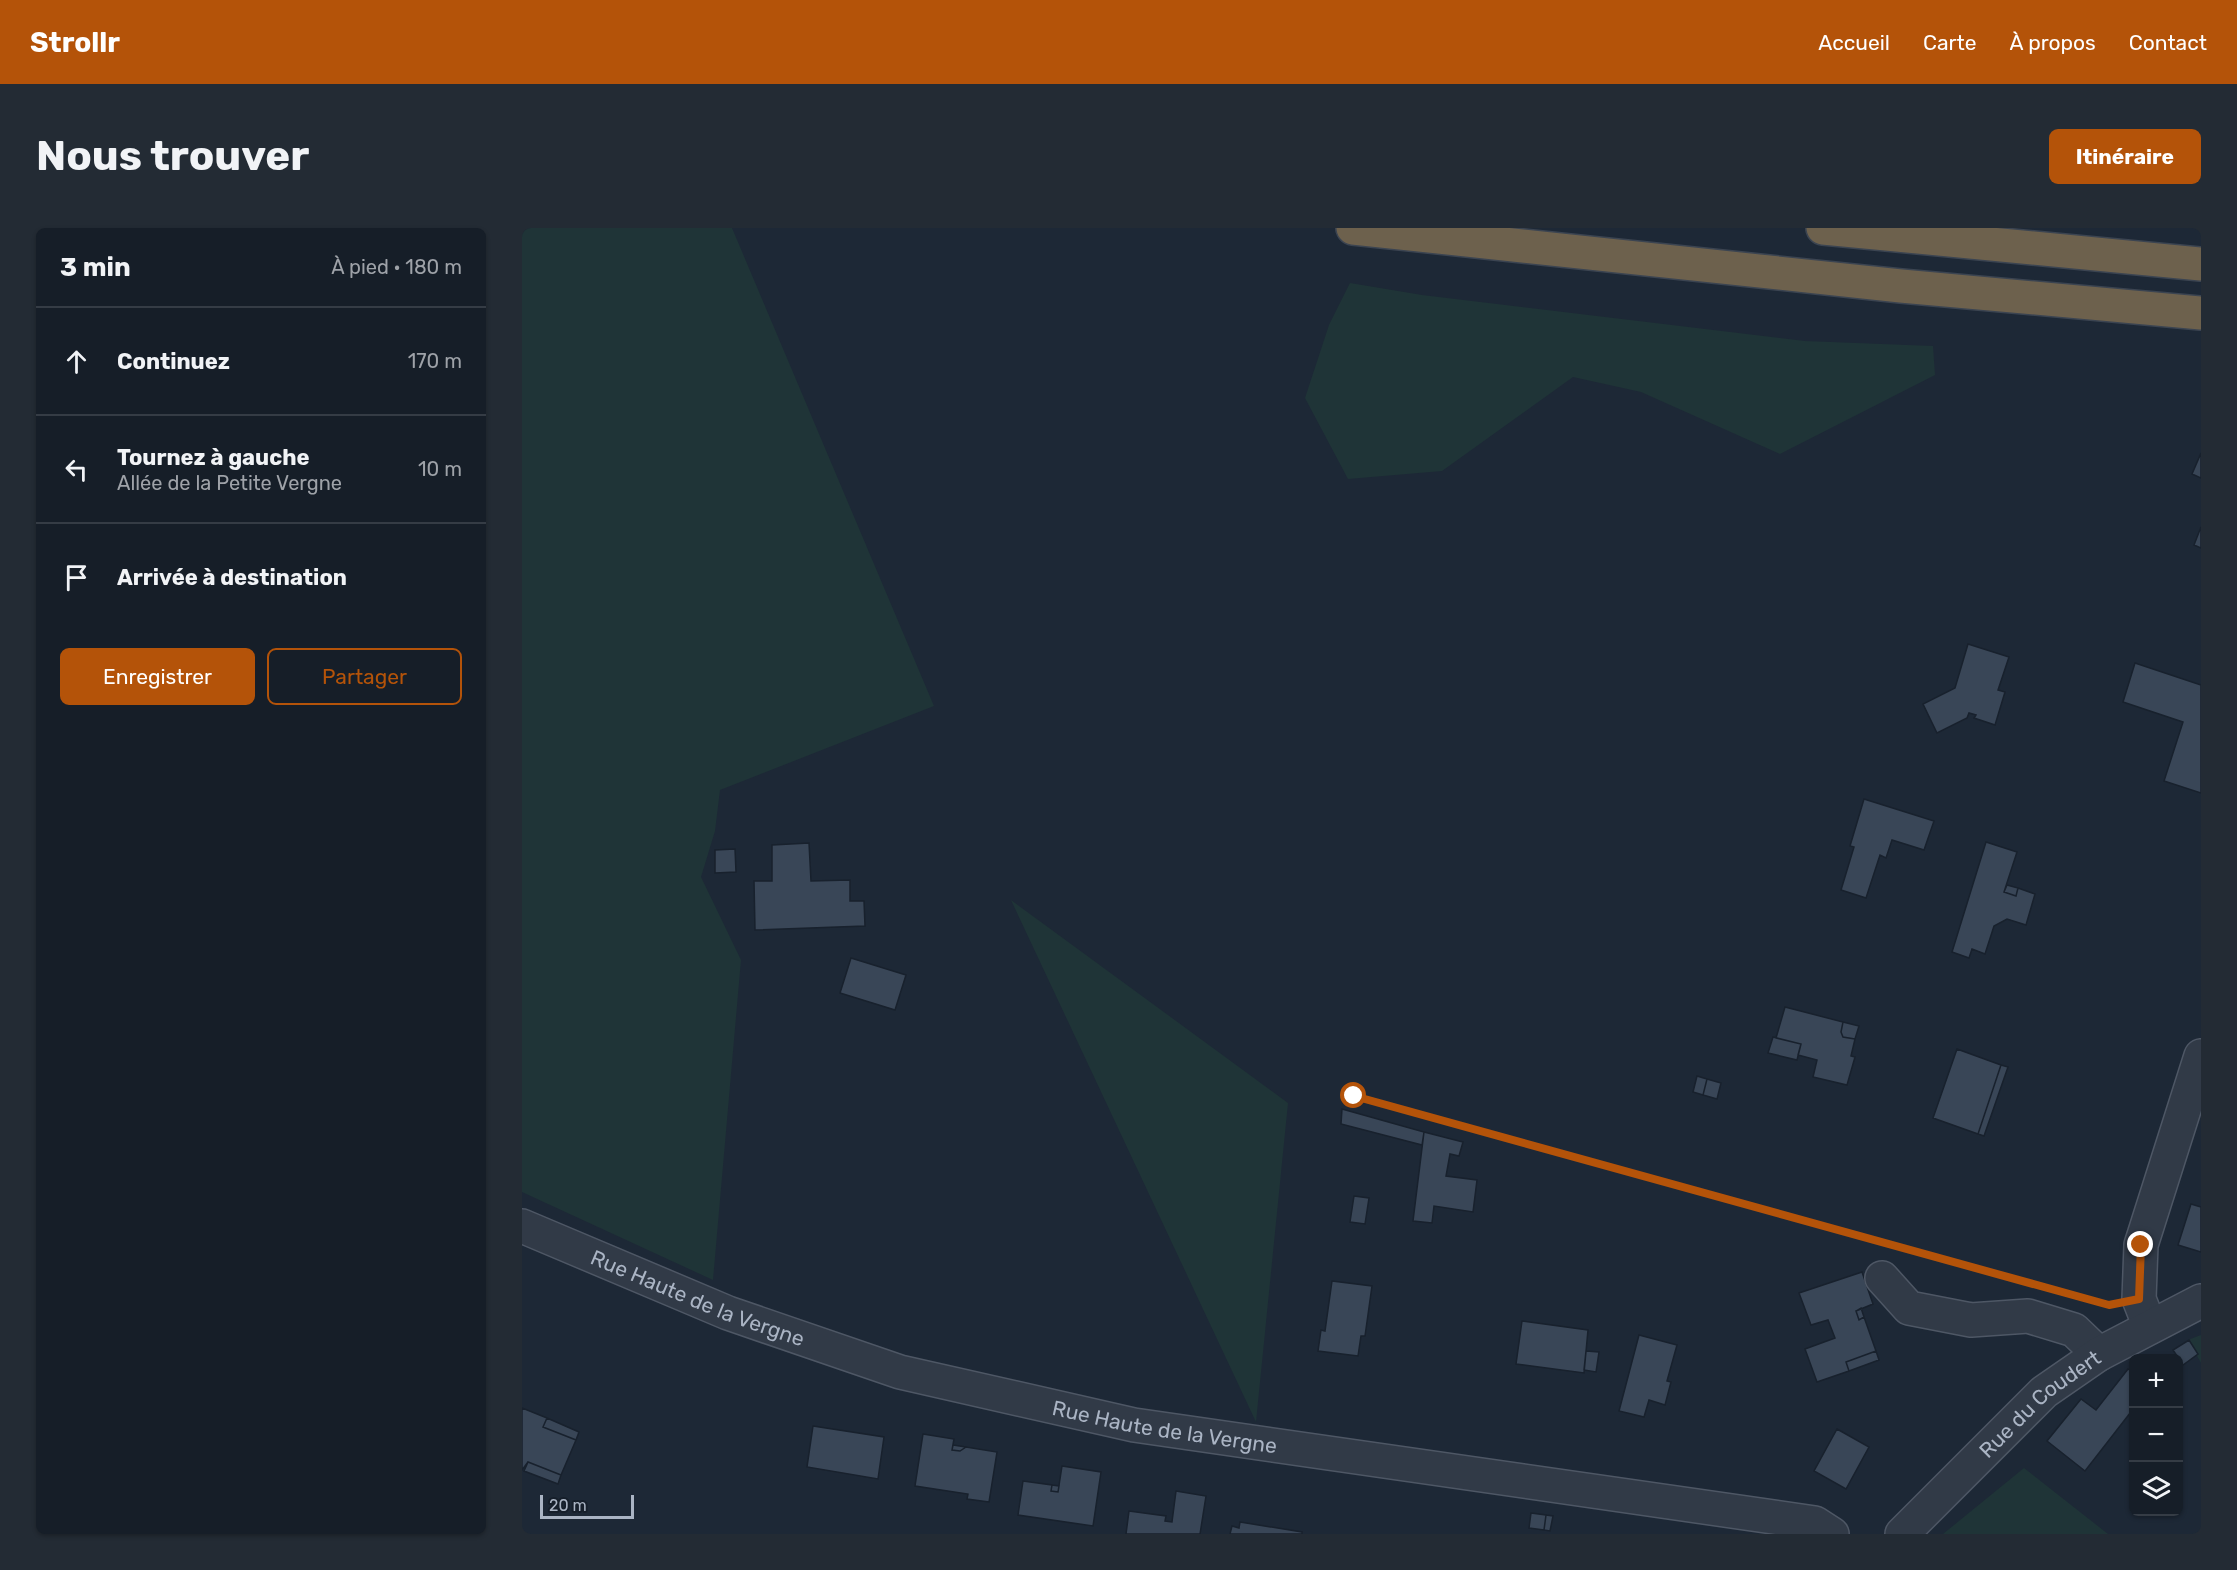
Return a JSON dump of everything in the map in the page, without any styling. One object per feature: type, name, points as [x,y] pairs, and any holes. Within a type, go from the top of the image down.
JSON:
[{"type":"highway","points":[[1353,228],[1900,286],[2201,313]]},
{"type":"highway","points":[[1823,228],[2201,264]]},
{"type":"street","points":[[2145,1313],[2141,1245],[2201,1056]]},
{"type":"street","name":"Rue Haute de la Vergne","points":[[522,1226],[728,1313],[900,1372],[1134,1425],[1815,1523],[1832,1534]]},
{"type":"street","points":[[1882,1278],[1909,1308],[1971,1320],[2028,1316],[2074,1330],[2099,1354]]},
{"type":"street","name":"Rue du Coudert","points":[[1902,1534],[2044,1392],[2099,1354],[2145,1313],[2201,1301]]},
{"type":"path","points":[[1354,1096],[2028,1283]]},
{"type":"path","points":[[2086,1298],[2145,1313]]},
{"type":"green space","points":[[522,228],[732,228],[934,706],[720,790],[715,831],[701,877],[741,960],[713,1280],[522,1192]]},
{"type":"green space","points":[[1350,283],[1422,295],[1805,341],[1933,346],[1935,375],[1780,454],[1641,392],[1573,377],[1442,471],[1348,479],[1305,398],[1329,325]]},
{"type":"green space","points":[[1011,900],[1288,1103],[1256,1422]]},
{"type":"green space","points":[[2201,1335],[2201,1363],[2188,1340]]},
{"type":"green space","points":[[2024,1468],[2108,1534],[1943,1534]]},
{"type":"building","points":[[2201,453],[2201,478],[2192,474]]},
{"type":"building","points":[[2201,527],[2201,548],[2194,545]]},
{"type":"building","points":[[1968,644],[2009,657],[1998,690],[2005,692],[1995,725],[1974,718],[1976,715],[1969,713],[1967,718],[1937,733],[1923,704],[1955,688]]},
{"type":"building","points":[[2135,663],[2201,685],[2201,793],[2164,781],[2183,722],[2123,702]]},
{"type":"building","points":[[1864,799],[1934,821],[1924,850],[1892,840],[1886,858],[1880,855],[1866,898],[1841,890],[1854,847],[1850,846]]},
{"type":"building","points":[[1986,842],[2017,852],[2004,892],[2016,896],[2018,888],[2035,894],[2026,925],[2007,919],[1994,926],[1985,954],[1972,949],[1969,958],[1952,952]]},
{"type":"building","points":[[809,843],[811,881],[850,880],[850,901],[864,901],[865,926],[755,930],[754,881],[772,881],[772,845]]},
{"type":"building","points":[[735,849],[736,872],[715,873],[715,850]]},
{"type":"building","points":[[2007,885],[2018,888],[2016,896],[2004,892]]},
{"type":"building","points":[[851,958],[906,975],[895,1010],[840,993]]},
{"type":"building","points":[[1785,1007],[1843,1022],[1841,1032],[1843,1037],[1855,1039],[1851,1056],[1855,1057],[1847,1085],[1813,1077],[1817,1060],[1798,1055],[1801,1044],[1776,1038]]},
{"type":"building","points":[[1843,1022],[1859,1026],[1855,1039],[1843,1037],[1841,1032]]},
{"type":"building","points":[[1773,1037],[1801,1044],[1797,1060],[1768,1053]]},
{"type":"building","points":[[1957,1049],[2001,1065],[1978,1134],[1933,1118]]},
{"type":"building","points":[[2001,1065],[2008,1067],[1984,1136],[1978,1134]]},
{"type":"building","points":[[1697,1076],[1707,1079],[1703,1095],[1693,1092]]},
{"type":"building","points":[[1707,1079],[1721,1083],[1717,1099],[1703,1095]]},
{"type":"building","points":[[1342,1109],[1424,1132],[1422,1145],[1341,1124]]},
{"type":"building","points":[[1424,1132],[1463,1142],[1459,1156],[1450,1154],[1446,1176],[1477,1180],[1473,1212],[1434,1206],[1432,1223],[1413,1221]]},
{"type":"building","points":[[1354,1196],[1369,1198],[1365,1224],[1350,1222]]},
{"type":"building","points":[[2191,1204],[2201,1207],[2201,1252],[2178,1245]]},
{"type":"building","points":[[1862,1272],[1873,1304],[1856,1311],[1859,1320],[1864,1317],[1876,1351],[1846,1362],[1849,1371],[1817,1382],[1805,1349],[1835,1338],[1828,1320],[1811,1325],[1799,1293]]},
{"type":"building","points":[[1332,1281],[1372,1286],[1365,1336],[1361,1336],[1358,1356],[1318,1351],[1321,1330],[1325,1331]]},
{"type":"building","points":[[1861,1308],[1864,1317],[1859,1320],[1856,1311]]},
{"type":"building","points":[[1522,1321],[1588,1330],[1584,1373],[1516,1364]]},
{"type":"building","points":[[1639,1335],[1677,1345],[1667,1381],[1671,1382],[1665,1405],[1649,1400],[1644,1417],[1619,1411]]},
{"type":"building","points":[[2189,1340],[2198,1354],[2183,1365],[2183,1354],[2176,1354],[2173,1350]]},
{"type":"building","points":[[1586,1351],[1599,1352],[1596,1372],[1584,1370]]},
{"type":"building","points":[[1876,1351],[1879,1360],[1849,1371],[1846,1362]]},
{"type":"building","points":[[2129,1370],[2129,1414],[2085,1471],[2047,1441],[2081,1399],[2096,1410]]},
{"type":"building","points":[[522,1408],[547,1418],[543,1427],[576,1440],[561,1475],[528,1462],[522,1470]]},
{"type":"building","points":[[547,1418],[579,1432],[576,1440],[543,1427]]},
{"type":"building","points":[[813,1426],[884,1437],[878,1479],[807,1467]]},
{"type":"building","points":[[1837,1429],[1869,1447],[1846,1489],[1814,1471]]},
{"type":"building","points":[[923,1434],[954,1439],[952,1450],[960,1451],[966,1447],[997,1452],[989,1502],[967,1499],[968,1494],[915,1486]]},
{"type":"building","points":[[953,1445],[966,1447],[960,1451],[952,1450]]},
{"type":"building","points":[[528,1462],[561,1475],[558,1484],[524,1471]]},
{"type":"building","points":[[1062,1466],[1101,1472],[1093,1526],[1018,1515],[1023,1481],[1052,1485],[1051,1491],[1058,1492]]},
{"type":"building","points":[[1052,1485],[1059,1486],[1058,1492],[1051,1491]]},
{"type":"building","points":[[1176,1491],[1206,1496],[1200,1534],[1126,1534],[1129,1511],[1166,1516],[1165,1521],[1172,1522]]},
{"type":"building","points":[[1531,1513],[1546,1515],[1544,1530],[1529,1528]]},
{"type":"building","points":[[1546,1515],[1553,1516],[1550,1531],[1544,1530]]},
{"type":"building","points":[[1240,1522],[1302,1532],[1302,1534],[1230,1534],[1232,1526],[1239,1528]]},
{"type":"route","points":[[1354,1096],[2109,1305],[2139,1299],[2141,1245]]}]
